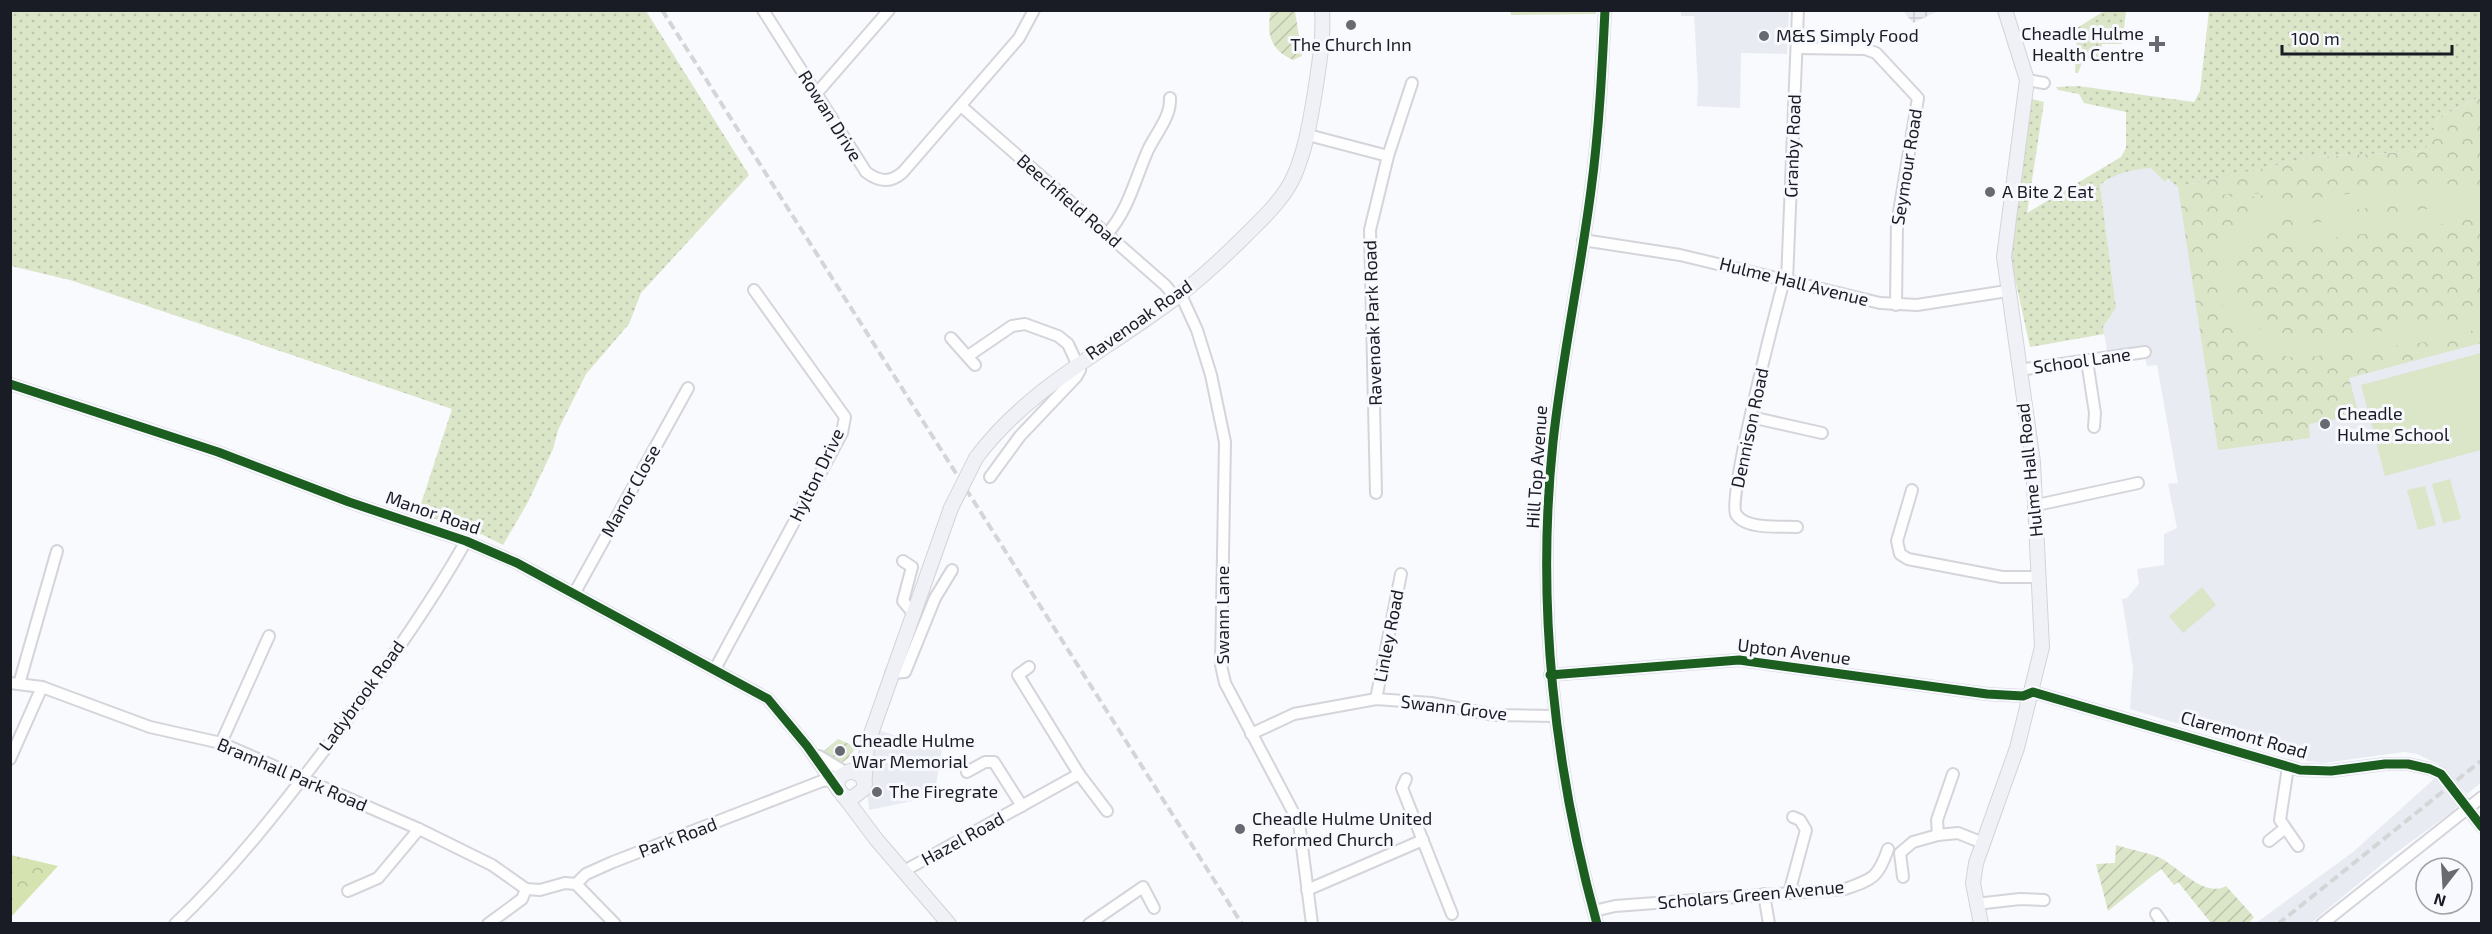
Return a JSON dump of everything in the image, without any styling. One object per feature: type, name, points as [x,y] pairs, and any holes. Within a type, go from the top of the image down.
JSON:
[{"type":"main road","name":"Ravenoak Road","points":[[863,788],[867,745],[891,673],[951,508],[976,458],[992,437],[1022,407],[1077,364],[1178,296],[1230,251],[1271,210],[1293,178],[1308,135],[1319,66],[1323,10]]},
{"type":"main road","name":"Hulme Hall Road","points":[[1981,924],[1973,883],[1983,843],[2018,748],[2042,647],[2037,505],[2033,462],[2004,257],[2006,226],[2027,80],[2005,10]]},
{"type":"main road","name":"Ravenoak Road","points":[[848,772],[867,745]]},
{"type":"main road","points":[[876,839],[861,776],[848,772],[837,782],[837,789],[876,839],[949,924]]},
{"type":"main road","points":[[837,789],[852,798],[863,788]]},
{"type":"street","name":"Rowan Drive","points":[[764,10],[866,172],[883,181],[895,180],[903,172],[1019,38],[1034,10]]},
{"type":"street","points":[[816,94],[889,10]]},
{"type":"street","name":"Hill Top Avenue","points":[[1597,924],[1564,777],[1554,716],[1550,675],[1549,518],[1553,444],[1597,140],[1605,10]]},
{"type":"street","name":"Granby Road","points":[[1786,280],[1798,10]]},
{"type":"street","name":"Seymour Road","points":[[1797,48],[1865,49],[1875,53],[1918,98],[1897,224],[1896,305]]},
{"type":"street","points":[[2027,80],[2044,83]]},
{"type":"street","name":"Ravenoak Park Road","points":[[1376,493],[1370,230],[1388,156],[1412,83]]},
{"type":"street","points":[[1107,234],[1133,193],[1146,154],[1172,119],[1170,99]]},
{"type":"street","name":"Beechfield Road","points":[[961,106],[1178,296]]},
{"type":"street","points":[[1308,135],[1388,156]]},
{"type":"street","name":"Hulme Hall Avenue","points":[[1582,240],[1680,255],[1896,305],[1935,303],[2007,291]]},
{"type":"street","name":"Dennison Road","points":[[1786,280],[1739,469],[1734,507],[1736,515],[1745,522],[1797,527]]},
{"type":"street","name":"Hylton Drive","points":[[715,669],[842,434],[844,417],[754,290]]},
{"type":"street","name":"Swann Lane","points":[[1178,296],[1197,330],[1211,375],[1225,442],[1221,665],[1225,683],[1299,823],[1312,924]]},
{"type":"street","points":[[968,356],[1012,326],[1025,324],[1058,336],[1068,344],[1080,370],[1077,377],[1020,436],[990,477]]},
{"type":"street","points":[[951,338],[975,365]]},
{"type":"street","name":"School Lane","points":[[2019,370],[2145,351]]},
{"type":"street","points":[[2087,360],[2095,413],[2094,427]]},
{"type":"street","name":"Manor Road","points":[[10,384],[207,448],[349,502],[466,541],[517,563],[768,699],[807,746],[837,789]]},
{"type":"street","name":"Manor Close","points":[[574,594],[688,388]]},
{"type":"street","points":[[1751,417],[1822,433]]},
{"type":"street","points":[[2037,505],[2138,483]]},
{"type":"street","points":[[1912,490],[1897,541],[1900,554],[1908,559],[2002,577],[2039,577]]},
{"type":"street","name":"Ladybrook Road","points":[[175,924],[217,885],[302,779],[361,700],[449,571],[466,541]]},
{"type":"street","points":[[15,684],[57,551]]},
{"type":"street","points":[[903,561],[912,567],[903,601],[913,613]]},
{"type":"street","points":[[891,673],[905,672],[935,598],[952,570]]},
{"type":"street","name":"Linley Road","points":[[1376,699],[1401,574]]},
{"type":"street","points":[[221,743],[269,636]]},
{"type":"street","name":"Upton Avenue","points":[[1550,675],[1739,660],[1987,694],[2023,696],[2033,692]]},
{"type":"street","points":[[1029,668],[1018,675],[1079,774],[1107,811]]},
{"type":"street","name":"Bramhall Park Road","points":[[15,684],[42,687],[150,727],[221,743],[419,829],[492,865],[526,889]]},
{"type":"street","points":[[10,759],[42,687]]},
{"type":"street","name":"Claremont Road","points":[[2033,692],[2288,767],[2322,771],[2396,764],[2430,769],[2441,774],[2469,808],[2481,827]]},
{"type":"street","name":"Swann Grove","points":[[1251,734],[1294,714],[1376,699],[1431,703],[1494,715],[1554,716]]},
{"type":"street","name":"Manor Road","points":[[807,746],[827,763],[848,772]]},
{"type":"street","name":"Hazel Road","points":[[967,772],[986,762],[994,762],[1022,806]]},
{"type":"street","points":[[2288,767],[2280,820],[2284,829],[2298,846]]},
{"type":"street","name":"Hazel Road","points":[[904,872],[1079,774]]},
{"type":"street","points":[[1938,835],[1937,820],[1953,774]]},
{"type":"street","points":[[1406,779],[1402,788],[1452,914]]},
{"type":"street","name":"Park Road","points":[[526,889],[540,890],[565,883],[576,884],[586,874],[614,862],[822,781],[837,789]]},
{"type":"street","points":[[2322,924],[2381,874],[2481,797]]},
{"type":"street","points":[[1789,892],[1806,830],[1800,820],[1793,817]]},
{"type":"street","points":[[348,891],[378,878],[419,829]]},
{"type":"street","points":[[2270,841],[2284,829]]},
{"type":"street","points":[[1903,877],[1900,853],[1905,846],[1938,835],[1958,833],[1983,843]]},
{"type":"street","points":[[1307,890],[1423,840]]},
{"type":"street","name":"Scholars Green Avenue","points":[[1594,910],[1615,906],[1845,889],[1872,880],[1881,869],[1888,849]]},
{"type":"street","points":[[576,884],[615,924]]},
{"type":"street","points":[[1089,924],[1143,887],[1154,908]]},
{"type":"street","points":[[488,924],[522,899],[526,889]]},
{"type":"street","points":[[1764,894],[1769,924]]},
{"type":"street","points":[[1976,904],[2020,899],[2044,900]]},
{"type":"street","points":[[2156,914],[2163,924]]},
{"type":"shaded area","points":[[1681,11],[1789,11],[1787,54],[1741,53],[1740,108],[1697,106],[1694,16],[1681,16]]},
{"type":"shaded area","points":[[1903,11],[1938,11],[1913,23]]},
{"type":"shaded area","name":"Cheadle Hulme School","points":[[2481,96],[2482,782],[2467,794],[2438,764],[2417,754],[2404,752],[2324,763],[2297,760],[2130,709],[2133,668],[2122,599],[2127,598],[2139,584],[2137,569],[2164,565],[2164,534],[2177,528],[2168,484],[2178,483],[2157,365],[2147,366],[2143,346],[2107,351],[2103,327],[2116,308],[2100,185],[2119,173],[2141,168],[2151,168],[2165,181],[2314,157],[2425,151]]},
{"type":"shaded area","points":[[879,730],[913,741],[915,738],[942,749],[936,785],[942,795],[869,810],[867,788]]},
{"type":"shaded area","points":[[2435,778],[2457,806],[2453,811],[2393,855],[2311,923],[2256,923],[2353,852]]},
{"type":"green space","points":[[11,10],[646,11],[749,175],[641,293],[629,324],[586,374],[558,430],[553,449],[528,502],[503,545],[483,535],[418,513],[452,409],[70,280],[11,266]]},
{"type":"green space","points":[[1596,10],[1596,14],[1511,15],[1510,11]]},
{"type":"green space","points":[[1271,11],[1295,11],[1302,56],[1293,60],[1275,46],[1269,27]]},
{"type":"green space","points":[[2104,11],[2126,11],[2122,44],[2102,44],[2100,57],[2083,60],[2078,73],[2075,73],[2077,28]]},
{"type":"green space","points":[[2209,11],[2481,11],[2481,96],[2438,118],[2426,151],[2314,157],[2178,187],[2168,179],[2165,182],[2151,168],[2112,177],[2100,185],[2116,308],[2103,327],[2104,334],[2030,347],[2011,260],[2019,182],[2032,99],[2044,102],[2027,213],[2121,157],[2126,148],[2126,112],[2084,103],[2079,94],[2058,90],[2056,87],[2078,86],[2194,102],[2200,91]]},
{"type":"green space","points":[[2481,96],[2481,343],[2349,378],[2359,415],[2309,424],[2310,438],[2218,450],[2178,187],[2314,157],[2425,151],[2438,118]]},
{"type":"green space","points":[[2437,182],[2461,186],[2481,196],[2481,216],[2465,205],[2440,199],[2287,218],[2262,228],[2245,245],[2236,265],[2236,287],[2242,308],[2256,325],[2277,337],[2304,341],[2449,322],[2467,317],[2481,306],[2481,327],[2449,339],[2302,358],[2273,353],[2249,340],[2231,322],[2221,300],[2217,276],[2222,252],[2235,230],[2257,212],[2274,204],[2293,200]]},
{"type":"green space","points":[[2261,187],[2261,189],[2215,196],[2215,199],[2262,193],[2262,195],[2205,205],[2203,194]]},
{"type":"green space","points":[[2459,205],[2461,222],[2291,243],[2289,226]]},
{"type":"green space","points":[[2481,353],[2481,450],[2385,476],[2361,385]]},
{"type":"green space","points":[[2450,479],[2461,519],[2443,523],[2432,484]]},
{"type":"green space","points":[[2425,486],[2436,525],[2418,530],[2407,490]]},
{"type":"green space","points":[[2202,587],[2216,605],[2183,633],[2169,616]]},
{"type":"green space","points":[[838,739],[856,747],[839,765],[832,761],[824,751]]},
{"type":"green space","points":[[2116,845],[2158,857],[2190,879],[2209,888],[2218,889],[2226,886],[2254,917],[2249,923],[2211,923],[2178,882],[2174,885],[2161,869],[2108,911],[2096,864],[2115,863]]},
{"type":"green space","points":[[10,855],[58,866],[11,917]]},
{"type":"railway","points":[[662,10],[1242,924]]},
{"type":"railway","points":[[2278,924],[2482,760]]},
{"type":"cycle path","points":[[1597,924],[1582,865],[1560,745],[1552,685],[1547,563],[1548,503],[1553,442],[1594,168],[1605,10]]},
{"type":"cycle path","points":[[10,384],[218,452],[349,502],[466,541],[517,563],[768,699],[807,746],[839,791]]},
{"type":"cycle path","points":[[1550,675],[1739,660],[1987,694],[2023,696],[2033,692],[2300,770],[2331,771],[2385,764],[2408,764],[2430,769],[2441,774],[2482,827]]},
{"type":"place","name":"The Church Inn","points":[[1351,25]]},
{"type":"place","name":"M&S Simply Food","points":[[1764,36]]},
{"type":"place","name":"Cheadle Hulme Health Centre","points":[[2157,44]]},
{"type":"place","name":"A Bite 2 Eat","points":[[1990,192]]},
{"type":"place","name":"Cheadle Hulme School","points":[[2325,424]]},
{"type":"place","name":"Cheadle Hulme War Memorial","points":[[840,751]]},
{"type":"place","name":"The Firegrate","points":[[877,792]]},
{"type":"place","name":"Cheadle Hulme United Reformed Church","points":[[1240,829]]}]
